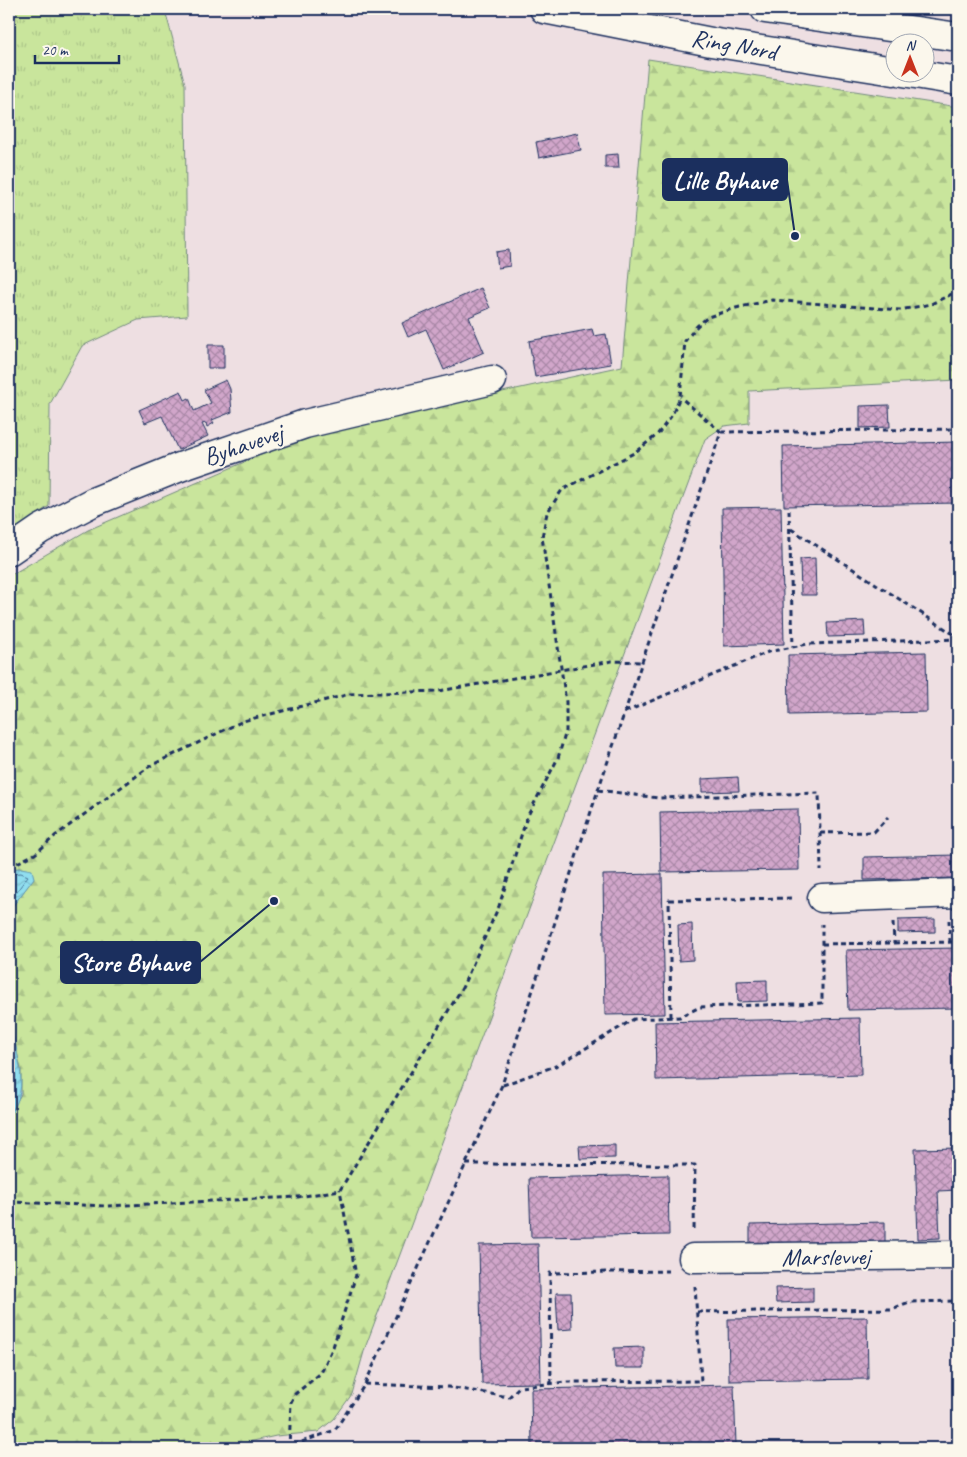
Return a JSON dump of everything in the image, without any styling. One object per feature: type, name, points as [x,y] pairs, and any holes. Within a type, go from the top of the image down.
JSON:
[{"type":"street","name":"Ring Nord","points":[[544,9],[711,42],[884,69]]},
{"type":"street","name":"Ring Nord","points":[[765,9],[958,37]]},
{"type":"street","points":[[934,77],[958,81]]},
{"type":"street","name":"Byhavevej","points":[[9,551],[42,529],[94,502],[180,467],[305,424],[492,380]]},
{"type":"street","points":[[822,898],[958,893]]},
{"type":"street","name":"Marslevvej","points":[[693,1264],[958,1255]]},
{"type":"path","points":[[721,432],[624,712],[502,1085],[365,1384],[335,1430],[288,1448],[291,1402],[295,1394],[321,1373],[333,1347],[356,1274],[340,1190],[462,988],[500,906],[527,817],[558,758],[566,731],[563,671],[542,537],[547,513],[562,490],[634,453],[658,435],[672,415],[680,397],[685,341],[696,326],[708,317],[736,308],[772,300],[900,310],[931,304],[958,291]]},
{"type":"path","points":[[680,397],[721,432],[958,428]]},
{"type":"path","points":[[789,510],[793,647]]},
{"type":"path","points":[[791,529],[958,638]]},
{"type":"path","points":[[624,712],[768,652],[808,644],[958,638]]},
{"type":"path","points":[[9,867],[35,854],[55,836],[150,766],[243,720],[350,694],[439,691],[612,661],[642,662]]},
{"type":"path","points":[[502,1085],[558,1065],[634,1020],[680,1017],[700,1008],[822,1003],[819,793],[658,798],[598,790]]},
{"type":"path","points":[[820,834],[874,832],[888,817]]},
{"type":"path","points":[[671,1017],[669,900],[822,898]]},
{"type":"path","points":[[822,944],[958,942]]},
{"type":"path","points":[[365,1384],[448,1387],[509,1397],[519,1387],[551,1384],[701,1381],[693,1264],[695,1165],[466,1164]]},
{"type":"path","points":[[9,1202],[107,1206],[298,1197],[340,1190]]},
{"type":"path","points":[[551,1384],[550,1273],[693,1264]]},
{"type":"path","points":[[696,1312],[892,1309],[910,1302],[958,1301]]},
{"type":"green space","points":[[9,9],[135,9],[166,14],[185,84],[187,316],[138,320],[82,346],[50,404],[49,506],[9,534]]},
{"type":"green space","points":[[648,59],[958,107],[958,380],[749,391],[749,423],[724,426],[705,439],[365,1348],[352,1394],[334,1419],[318,1432],[276,1436],[221,1448],[9,1448],[9,1116],[21,1094],[21,1070],[9,1016],[9,911],[34,878],[21,868],[9,869],[9,576],[88,530],[309,434],[622,366]]},
{"type":"water","points":[[21,868],[32,870],[34,878],[9,911],[9,869]]},
{"type":"water","points":[[9,1016],[18,1054],[21,1080],[16,1104],[9,1116]]},
{"type":"building","points":[[577,133],[581,150],[539,158],[536,142]]},
{"type":"building","points":[[618,154],[619,168],[605,168],[605,155]]},
{"type":"building","points":[[509,250],[510,266],[498,268],[496,252]]},
{"type":"building","points":[[481,288],[490,308],[469,317],[484,352],[444,370],[426,329],[408,337],[402,323]]},
{"type":"building","points":[[592,329],[594,336],[606,334],[611,364],[535,377],[529,341]]},
{"type":"building","points":[[208,345],[224,345],[224,368],[208,368]]},
{"type":"building","points":[[226,380],[230,389],[232,412],[212,420],[214,423],[207,427],[206,423],[202,424],[208,436],[178,450],[162,416],[145,423],[139,410],[181,391],[185,400],[189,398],[194,411],[211,403],[204,390]]},
{"type":"building","points":[[889,405],[890,427],[860,428],[860,406]]},
{"type":"building","points":[[958,442],[958,503],[784,506],[783,446]]},
{"type":"building","points":[[781,507],[784,644],[724,646],[722,508]]},
{"type":"building","points":[[815,558],[816,595],[801,595],[800,559]]},
{"type":"building","points":[[864,621],[865,636],[828,637],[827,623]]},
{"type":"building","points":[[926,652],[927,712],[789,715],[788,655]]},
{"type":"building","points":[[738,777],[739,791],[702,792],[702,779]]},
{"type":"building","points":[[798,809],[799,870],[661,872],[660,812]]},
{"type":"building","points":[[958,855],[958,878],[864,880],[864,857]]},
{"type":"building","points":[[662,874],[665,1014],[605,1015],[603,875]]},
{"type":"building","points":[[935,919],[935,932],[898,933],[898,920]]},
{"type":"building","points":[[692,924],[693,960],[679,961],[678,925]]},
{"type":"building","points":[[958,948],[958,1008],[848,1010],[846,950]]},
{"type":"building","points":[[767,980],[767,1001],[738,1002],[737,981]]},
{"type":"building","points":[[860,1018],[861,1075],[656,1080],[655,1022]]},
{"type":"building","points":[[615,1145],[615,1158],[580,1159],[579,1146]]},
{"type":"building","points":[[958,1148],[958,1190],[938,1191],[940,1238],[918,1239],[915,1149]]},
{"type":"building","points":[[668,1175],[669,1235],[531,1237],[529,1178]]},
{"type":"building","points":[[885,1222],[885,1245],[750,1248],[750,1225]]},
{"type":"building","points":[[538,1244],[541,1383],[482,1384],[479,1245]]},
{"type":"building","points":[[813,1287],[813,1302],[776,1303],[775,1288]]},
{"type":"building","points":[[556,1293],[571,1293],[572,1329],[558,1330]]},
{"type":"building","points":[[867,1317],[868,1379],[729,1381],[728,1319]]},
{"type":"building","points":[[644,1347],[644,1368],[615,1368],[614,1348]]},
{"type":"building","points":[[734,1385],[736,1445],[532,1448],[531,1389]]},
{"type":"place","name":"Lille Byhave","points":[[795,236]]},
{"type":"place","name":"Store Byhave","points":[[274,901]]}]
